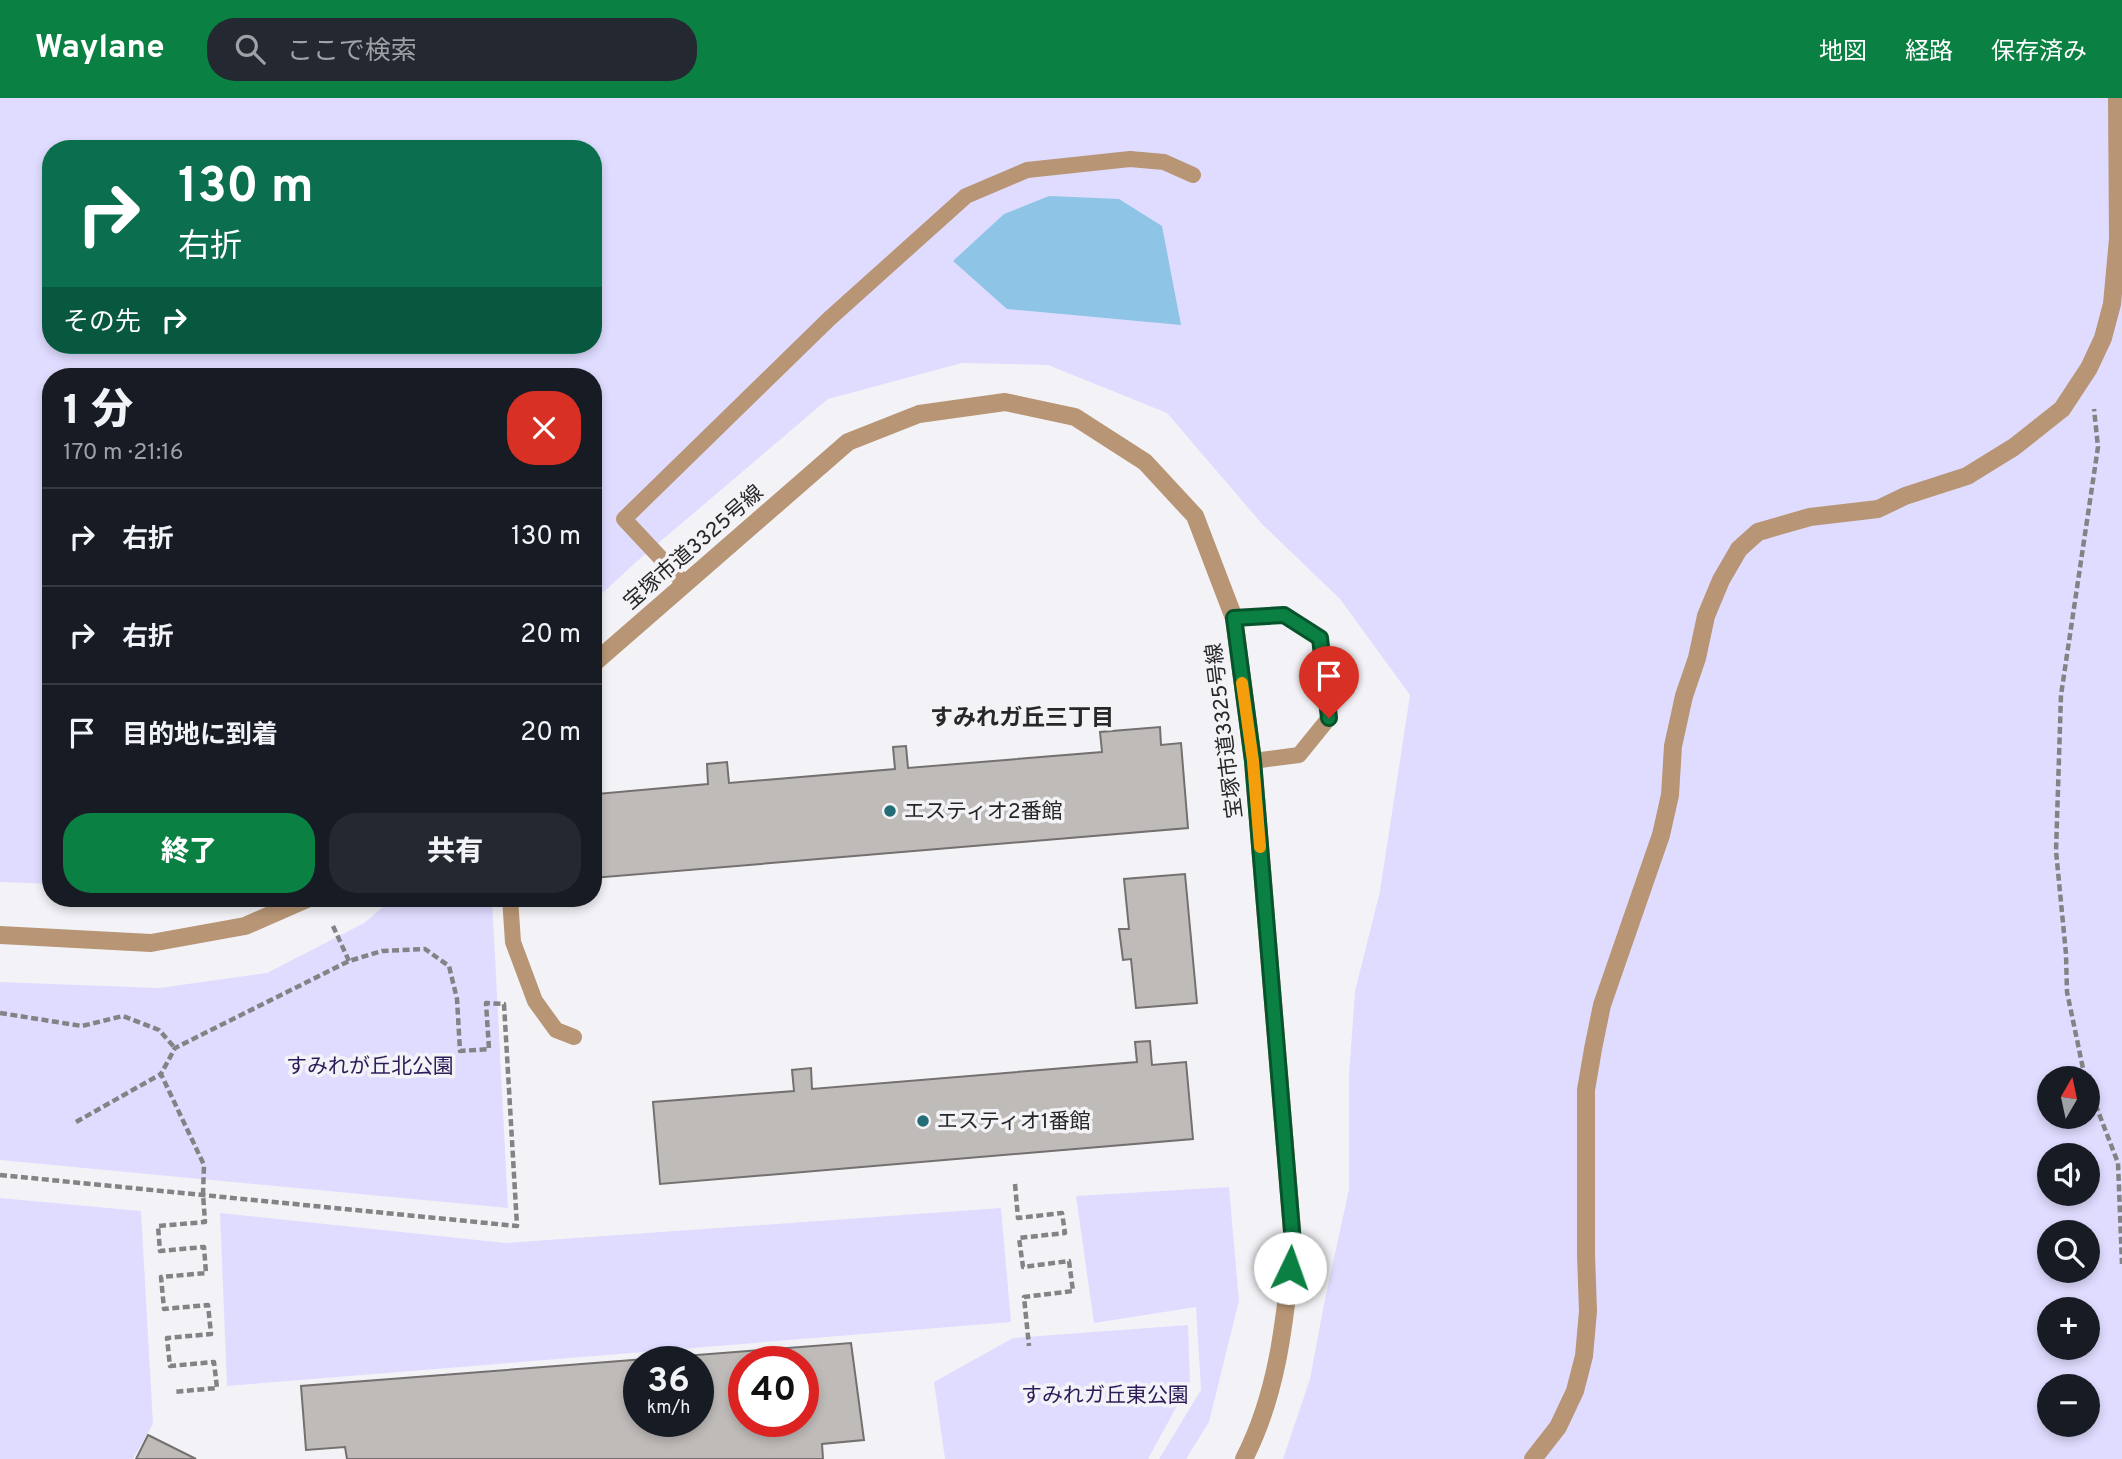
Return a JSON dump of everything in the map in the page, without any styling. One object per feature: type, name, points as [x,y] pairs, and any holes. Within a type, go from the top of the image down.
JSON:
[{"type":"street","points":[[1533,1459],[1558,1427],[1575,1391],[1584,1356],[1588,1311],[1586,1090],[1593,1049],[1602,1005],[1661,835],[1670,795],[1674,746],[1684,696],[1697,658],[1706,616],[1721,580],[1739,549],[1758,531],[1810,517],[1878,509],[1905,496],[1967,476],[2014,447],[2062,409],[2089,368],[2103,338],[2112,304],[2118,239],[2117,98]]},
{"type":"street","name":"宝塚市道3325号線","points":[[602,656],[848,442],[919,414],[1005,402],[1075,417],[1145,462],[1195,516],[1234,618],[1253,761],[1293,1243],[1285,1320],[1271,1392],[1244,1459]]},
{"type":"street","points":[[0,934],[151,943],[245,926],[288,907]]},
{"type":"lane","points":[[685,584],[624,519],[829,319],[966,196],[1027,170],[1130,159],[1164,162],[1193,175]]},
{"type":"lane","points":[[1234,618],[1284,615],[1320,638],[1329,718],[1299,755],[1253,761]]},
{"type":"lane","points":[[511,907],[513,942],[535,1001],[556,1030],[574,1037]]},
{"type":"path","points":[[2082,1066],[2067,992],[2056,851],[2061,695],[2098,447],[2089,368]]},
{"type":"path","points":[[333,926],[349,961]]},
{"type":"path","points":[[0,1175],[517,1226],[504,1004],[486,1003],[488,1049],[460,1051],[457,999],[449,965],[425,949],[382,951],[349,961],[175,1048],[162,1074],[76,1122]]},
{"type":"path","points":[[0,1013],[82,1026],[124,1016],[159,1030],[175,1048]]},
{"type":"path","points":[[162,1074],[204,1165],[202,1194],[205,1222],[158,1226],[160,1251],[204,1247],[206,1273],[161,1277],[164,1309],[208,1305],[211,1334],[167,1338],[170,1366],[215,1362],[217,1388],[173,1392]]},
{"type":"path","points":[[2100,1116],[2118,1163],[2122,1264]]},
{"type":"path","points":[[1015,1184],[1018,1218],[1062,1213],[1065,1233],[1019,1238],[1023,1267],[1069,1261],[1073,1291],[1024,1297],[1028,1346]]},
{"type":"green space","points":[[0,98],[2122,98],[2122,1459],[1283,1459],[1310,1379],[1349,1189],[1349,1075],[1355,991],[1380,891],[1410,695],[1340,599],[1262,524],[1167,413],[1048,365],[962,363],[828,399],[602,594],[602,368],[42,368],[42,884],[0,882]]},
{"type":"green space","name":"すみれが丘北公園","points":[[383,907],[492,907],[508,1208],[0,1160],[0,982],[159,988],[267,973],[364,923]]},
{"type":"green space","points":[[1229,1187],[1239,1301],[1209,1422],[1186,1459],[1159,1459],[1201,1390],[1196,1307],[1094,1323],[1076,1196]]},
{"type":"green space","points":[[0,1198],[141,1211],[153,1424],[133,1459],[0,1459]]},
{"type":"green space","points":[[1001,1208],[1011,1322],[714,1346],[623,1346],[623,1354],[227,1386],[220,1213],[506,1243]]},
{"type":"green space","name":"すみれガ丘東公園","points":[[1188,1325],[1190,1382],[1148,1459],[945,1459],[934,1382],[1013,1338]]},
{"type":"water","points":[[1049,196],[1119,199],[1162,226],[1181,325],[1007,309],[953,261],[1004,214]]},
{"type":"building","name":"エスティオ2番館","points":[[1160,727],[1161,745],[1181,743],[1188,828],[602,877],[602,794],[708,784],[707,764],[727,762],[729,783],[895,769],[893,747],[906,746],[908,768],[1102,752],[1100,732]]},
{"type":"building","points":[[1185,874],[1197,1003],[1136,1008],[1131,959],[1123,960],[1119,929],[1129,929],[1124,879]]},
{"type":"building","name":"エスティオ1番館","points":[[1150,1041],[1152,1065],[1186,1062],[1193,1139],[660,1184],[653,1102],[794,1091],[792,1070],[811,1068],[812,1089],[1137,1062],[1135,1042]]},
{"type":"building","points":[[851,1343],[864,1440],[822,1444],[823,1459],[347,1459],[345,1447],[306,1450],[301,1386],[623,1361],[623,1437],[714,1437],[714,1354],[728,1353],[728,1437],[819,1437],[819,1346],[813,1346]]},
{"type":"building","points":[[148,1435],[196,1459],[136,1459]]},
{"type":"slow traffic","points":[[1242,683],[1253,761],[1260,847]]},
{"type":"place","name":"エスティオ2番館","points":[[890,811]]},
{"type":"place","name":"エスティオ1番館","points":[[923,1121]]},
{"type":"district","name":"すみれガ丘三丁目","points":[[1022,717]]},
{"type":"route","points":[[1290,1268],[1293,1243],[1253,761],[1234,618],[1284,615],[1320,638],[1329,718]]}]
